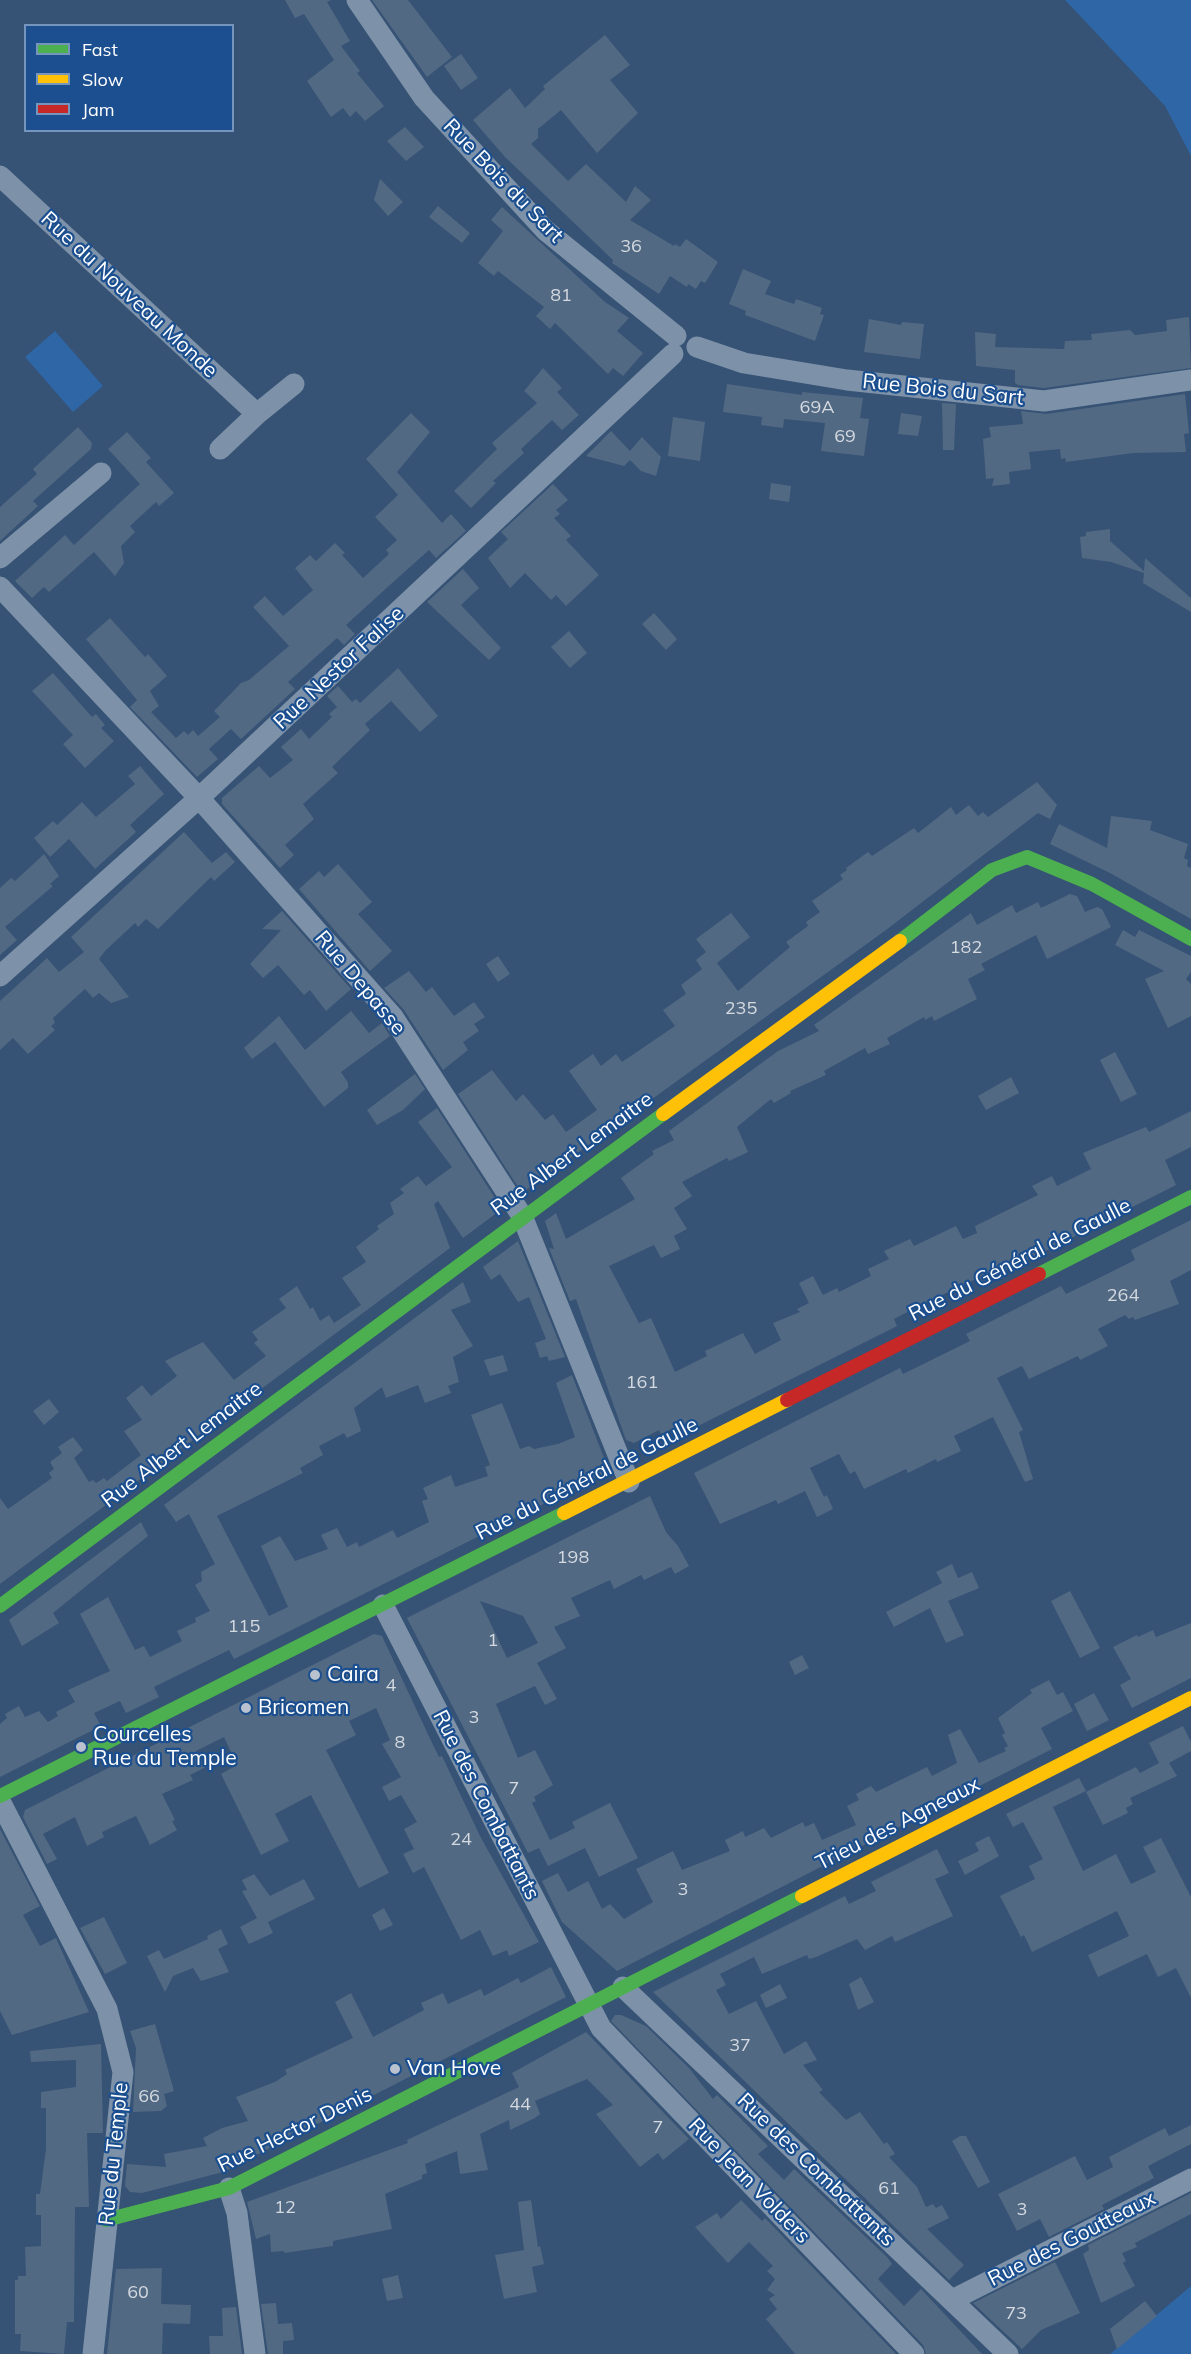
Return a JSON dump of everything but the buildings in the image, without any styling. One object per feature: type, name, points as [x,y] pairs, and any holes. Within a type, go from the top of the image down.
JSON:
[{"type":"street","name":"Rue Bois du Sart","points":[[357,0],[424,98],[545,230],[675,345],[681,359],[690,358],[697,347],[744,363],[847,380],[1044,401],[1191,380]]},
{"type":"street","name":"Rue du Nouveau Monde","points":[[0,176],[257,414]]},
{"type":"street","name":"Rue Nestor Falise","points":[[0,976],[199,798],[675,345]]},
{"type":"street","points":[[220,449],[257,414],[294,384]]},
{"type":"street","points":[[0,558],[101,473]]},
{"type":"street","name":"Rue Depasse","points":[[0,587],[199,798],[393,1017],[522,1216],[629,1482]]},
{"type":"street","name":"Rue Albert Lemaitre","points":[[0,1606],[522,1216],[900,941],[992,870],[1027,857],[1092,884],[1191,939]]},
{"type":"street","name":"Rue du Général de Gaulle","points":[[0,1799],[1191,1197]]},
{"type":"street","name":"Rue des Combattants","points":[[383,1605],[589,2004]]},
{"type":"street","name":"Trieu des Agneaux","points":[[589,2004],[1191,1698]]},
{"type":"street","name":"Rue du Temple","points":[[0,1799],[107,2009],[123,2072],[93,2354]]},
{"type":"street","name":"Rue des Combattants","points":[[623,1987],[952,2300],[997,2351]]},
{"type":"street","name":"Rue Hector Denis","points":[[106,2220],[229,2188],[589,2004]]},
{"type":"street","name":"Rue Jean Volders","points":[[589,2004],[601,2028],[914,2354]]},
{"type":"street","name":"Rue des Goutteaux","points":[[952,2300],[1191,2179]]},
{"type":"street","points":[[229,2188],[237,2213],[255,2354]]},
{"type":"shaded area","points":[[1065,0],[1191,0],[1191,156],[1165,106]]},
{"type":"shaded area","points":[[55,331],[103,386],[73,412],[25,357]]},
{"type":"shaded area","points":[[1191,2286],[1191,2354],[1110,2354]]},
{"type":"traffic: fast","points":[[900,941],[992,870],[1027,857],[1092,884],[1191,939]]},
{"type":"traffic: fast","points":[[0,1606],[663,1114]]},
{"type":"traffic: fast","points":[[1039,1274],[1191,1197]]},
{"type":"traffic: fast","points":[[0,1796],[564,1513]]},
{"type":"traffic: fast","points":[[106,2220],[229,2188],[802,1896]]},
{"type":"traffic: slow","points":[[663,1114],[900,941]]},
{"type":"traffic: slow","points":[[564,1513],[787,1400]]},
{"type":"traffic: slow","points":[[802,1896],[1191,1698]]},
{"type":"traffic: jam","points":[[787,1400],[1039,1274]]},
{"type":"place","name":"Caira","points":[[315,1675]]},
{"type":"place","name":"Bricomen","points":[[246,1708]]},
{"type":"place","name":"Courcelles Rue du Temple","points":[[81,1747]]},
{"type":"place","name":"Van Hove","points":[[395,2069]]}]
